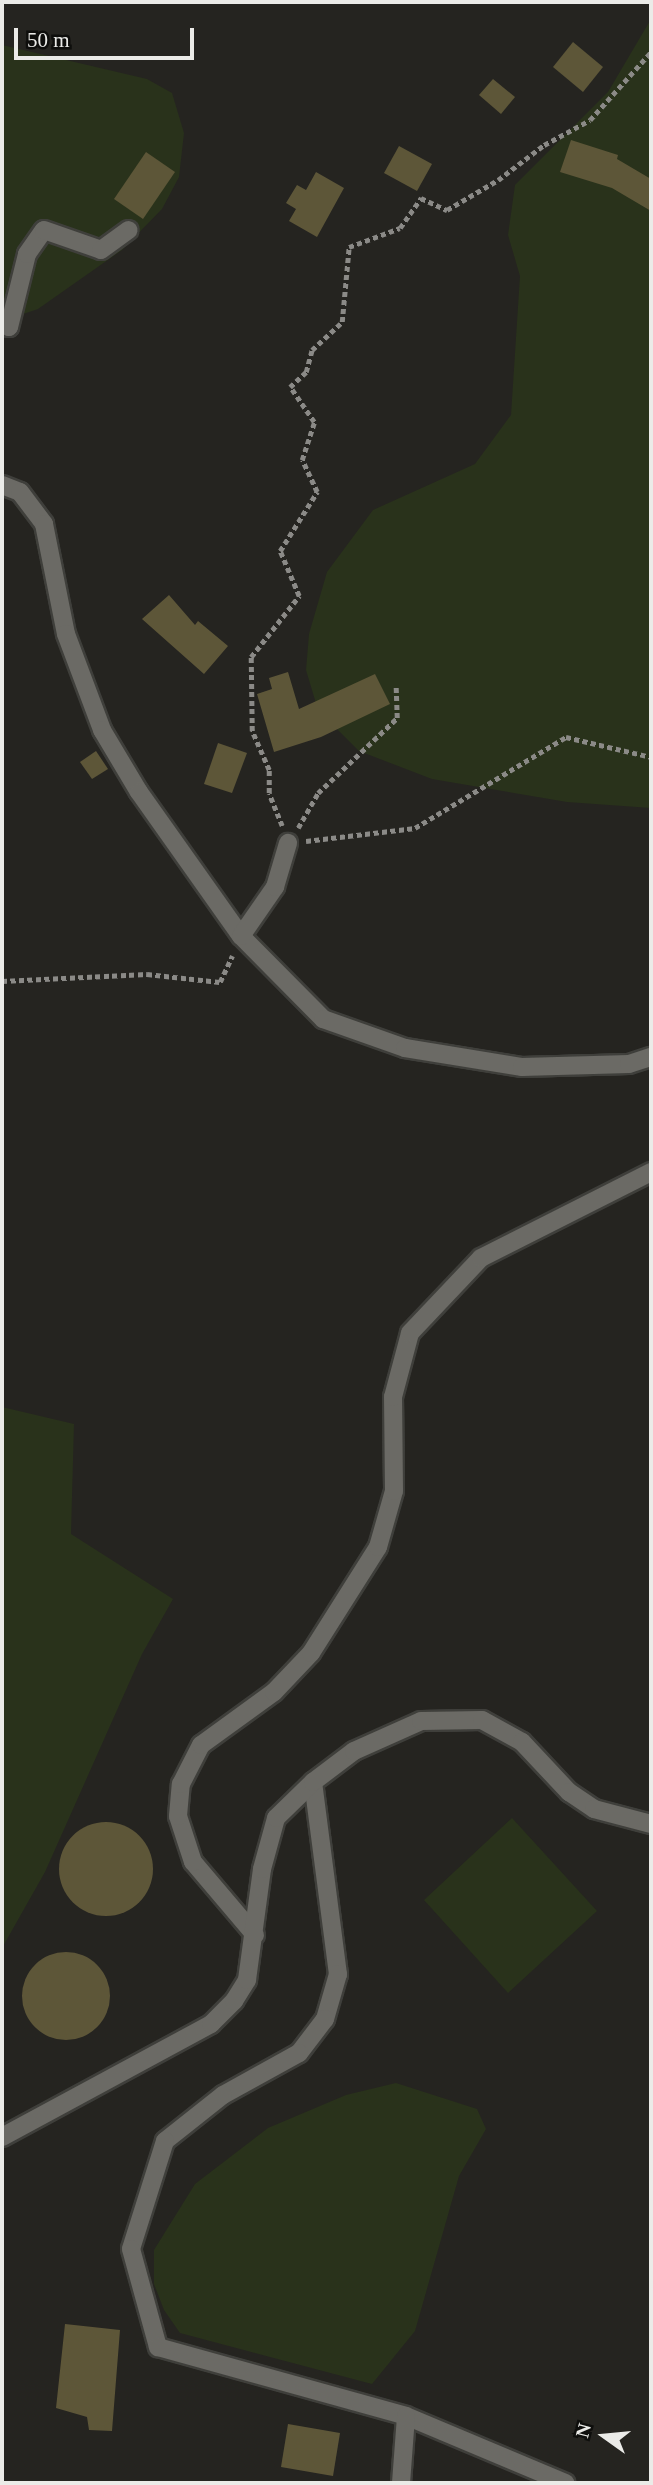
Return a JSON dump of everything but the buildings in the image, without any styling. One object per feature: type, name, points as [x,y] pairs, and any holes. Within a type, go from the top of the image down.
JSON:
[{"type":"street","points":[[2,321],[9,327],[27,254],[44,230],[100,250],[129,230]]},
{"type":"street","points":[[2,485],[20,492],[44,524],[66,634],[102,730],[139,792],[242,936],[323,1019],[405,1048],[522,1067],[629,1064],[651,1057]]},
{"type":"street","points":[[242,936],[275,887],[288,843]]},
{"type":"street","points":[[255,1935],[193,1862],[178,1816],[181,1784],[201,1745],[274,1692],[310,1653],[378,1548],[394,1491],[393,1397],[410,1333],[481,1258],[651,1172]]},
{"type":"street","points":[[2,2137],[211,2024],[247,1980],[262,1869],[276,1818],[313,1782],[354,1751],[421,1721],[482,1720],[522,1742],[569,1792],[594,1809],[651,1824]]},
{"type":"street","points":[[313,1782],[338,1975],[325,2019],[299,2053],[223,2095],[165,2141],[131,2249],[158,2347],[405,2416],[565,2483]]},
{"type":"street","points":[[401,2483],[405,2416]]},
{"type":"path","points":[[288,843],[269,793],[269,770],[252,731],[251,657],[299,596],[280,551],[317,492],[302,460],[314,422],[289,387],[306,372],[312,350],[342,321],[349,247],[400,228],[421,198],[447,210],[498,180],[544,145],[590,120],[651,52]]},
{"type":"path","points":[[288,843],[318,793],[397,718],[396,687]]},
{"type":"path","points":[[288,843],[415,828],[566,737],[651,757]]},
{"type":"path","points":[[2,981],[147,974],[220,982],[242,936]]},
{"type":"green space","points":[[651,19],[651,808],[567,802],[432,779],[359,751],[318,710],[306,670],[309,634],[327,572],[373,510],[475,464],[511,415],[520,276],[508,235],[515,185],[608,92]]},
{"type":"green space","points":[[2,45],[147,79],[172,93],[184,133],[179,177],[162,209],[122,250],[38,309],[2,321]]},
{"type":"green space","points":[[2,1407],[74,1424],[71,1534],[173,1599],[142,1654],[45,1872],[2,1948]]},
{"type":"green space","points":[[512,1818],[597,1911],[508,1993],[424,1900]]},
{"type":"green space","points":[[396,2083],[477,2109],[486,2129],[459,2176],[415,2331],[372,2384],[180,2333],[164,2310],[154,2284],[154,2250],[195,2184],[268,2128],[346,2095]]}]
